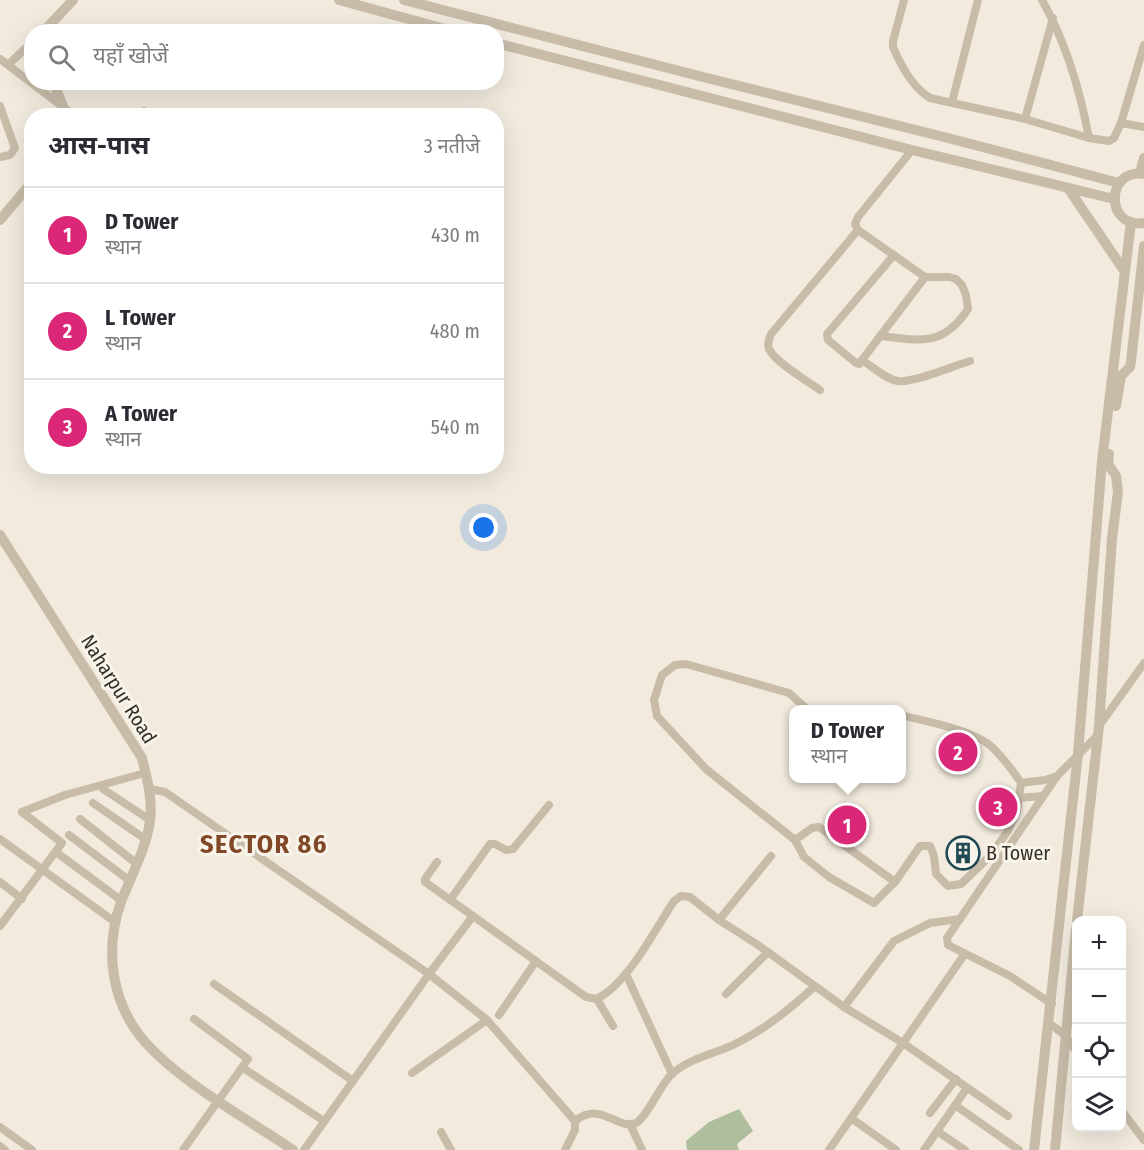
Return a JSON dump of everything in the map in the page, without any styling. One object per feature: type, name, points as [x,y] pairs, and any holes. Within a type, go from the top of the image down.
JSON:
[{"type":"street","points":[[50,24],[72,0]]},
{"type":"street","points":[[339,0],[427,24]]},
{"type":"street","points":[[404,0],[497,24]]},
{"type":"street","points":[[904,0],[893,41],[897,56],[920,92],[930,98],[1025,119],[1089,138],[1109,141],[1114,138],[1121,123],[1144,45]]},
{"type":"street","points":[[952,102],[978,0]]},
{"type":"street","points":[[1042,0],[1053,18],[1077,81],[1089,138]]},
{"type":"street","points":[[1025,119],[1053,18]]},
{"type":"street","points":[[504,26],[1119,183]]},
{"type":"street","points":[[504,44],[912,150],[1114,199]]},
{"type":"street","points":[[24,48],[4,62],[24,79]]},
{"type":"street","points":[[38,90],[59,108]]},
{"type":"street","points":[[55,90],[62,108]]},
{"type":"street","points":[[0,106],[15,148],[10,155],[0,157]]},
{"type":"street","points":[[883,142],[887,122]]},
{"type":"street","points":[[1121,123],[1144,127]]},
{"type":"street","points":[[880,336],[926,341],[940,336],[962,319],[968,309],[962,285],[956,279],[925,277],[858,230],[855,225],[858,217],[912,150]]},
{"type":"street","points":[[1144,158],[1142,173],[1132,174],[1119,183],[1114,199],[1119,213],[1131,222],[1144,223]]},
{"type":"street","points":[[1068,188],[1125,272]]},
{"type":"street","points":[[0,220],[24,192]]},
{"type":"street","points":[[1034,1150],[1050,1024],[1078,754],[1102,461],[1131,222]]},
{"type":"street","points":[[820,390],[775,357],[769,348],[768,341],[771,334],[858,230]]},
{"type":"street","points":[[1078,916],[1098,731],[1112,538],[1118,492],[1116,476],[1108,464],[1121,376],[1130,366],[1140,325],[1144,246]]},
{"type":"street","points":[[894,255],[827,334],[826,338],[856,363],[859,364],[925,277]]},
{"type":"street","points":[[862,360],[890,378],[899,381],[914,380],[970,360]]},
{"type":"street","name":"Naharpur Road","points":[[0,535],[142,758],[150,789],[150,820],[137,864],[114,922],[111,940],[112,975],[127,1013],[144,1041],[175,1070],[292,1150]]},
{"type":"street","points":[[1052,1004],[1017,980],[948,945],[947,938],[1057,776],[1098,731],[1144,663]]},
{"type":"street","points":[[802,705],[789,693],[686,664],[675,665],[662,675],[654,700],[657,716],[706,769],[795,840],[804,857],[829,877],[874,903],[895,882],[920,846],[930,846],[934,855],[936,874],[948,886],[961,884],[990,856],[1008,831],[1017,811],[1021,783],[1012,769],[990,745],[974,736],[906,716]]},
{"type":"street","points":[[0,926],[62,843],[22,812],[65,795],[145,772]]},
{"type":"street","points":[[1021,783],[1057,776]]},
{"type":"street","points":[[104,789],[150,820]]},
{"type":"street","points":[[150,789],[165,792],[429,974],[487,1020],[575,1121],[575,1130],[565,1150]]},
{"type":"street","points":[[1018,798],[1043,796]]},
{"type":"street","points":[[93,803],[145,839]]},
{"type":"street","points":[[450,900],[490,844],[506,850],[513,849],[549,805]]},
{"type":"street","points":[[80,819],[137,864]]},
{"type":"street","points":[[795,840],[812,828],[819,827],[895,882]]},
{"type":"street","points":[[69,835],[130,881]]},
{"type":"street","points":[[0,839],[114,922]]},
{"type":"street","points":[[56,852],[122,901]]},
{"type":"street","points":[[719,920],[771,856]]},
{"type":"street","points":[[437,862],[425,882],[586,997],[597,999],[608,993],[626,974],[674,901],[681,896],[690,897],[719,920],[844,1007],[903,1042],[1008,1116]]},
{"type":"street","points":[[0,882],[22,898]]},
{"type":"street","points":[[304,1150],[473,916]]},
{"type":"street","points":[[844,1007],[894,941],[930,923],[960,919]]},
{"type":"street","points":[[726,994],[768,952]]},
{"type":"street","points":[[830,1150],[964,955]]},
{"type":"street","points":[[499,1015],[536,961]]},
{"type":"street","points":[[1055,1150],[1072,970]]},
{"type":"street","points":[[626,974],[672,1074]]},
{"type":"street","points":[[214,984],[353,1081]]},
{"type":"street","points":[[575,1121],[581,1116],[597,1113],[630,1124],[643,1118],[661,1086],[672,1074],[698,1059],[753,1035],[783,1015],[815,986]]},
{"type":"street","points":[[597,999],[613,1026]]},
{"type":"street","points":[[183,1150],[248,1061],[247,1057],[194,1019]]},
{"type":"street","points":[[412,1073],[487,1020]]},
{"type":"street","points":[[1050,1024],[1065,1035],[1072,1044]]},
{"type":"street","points":[[243,1068],[324,1121]]},
{"type":"street","points":[[930,1113],[956,1079]]},
{"type":"street","points":[[924,1150],[967,1088]]},
{"type":"street","points":[[955,1105],[1019,1150]]},
{"type":"street","points":[[1126,1116],[1144,1140]]},
{"type":"street","points":[[851,1118],[896,1150]]},
{"type":"street","points":[[630,1124],[642,1150]]},
{"type":"street","points":[[0,1127],[32,1150]]},
{"type":"street","points":[[937,1131],[965,1150]]},
{"type":"street","points":[[441,1132],[451,1150]]},
{"type":"street","points":[[0,1146],[5,1150]]},
{"type":"green space","points":[[739,1109],[753,1131],[737,1144],[739,1150],[687,1150],[686,1141],[709,1122]]},
{"type":"place","name":"L Tower","points":[[958,752]]},
{"type":"place","name":"A Tower","points":[[998,807]]},
{"type":"place","name":"D Tower","points":[[847,825]]},
{"type":"place","name":"B Tower","points":[[963,853]]},
{"type":"district","name":"SECTOR 86","points":[[264,844]]}]
